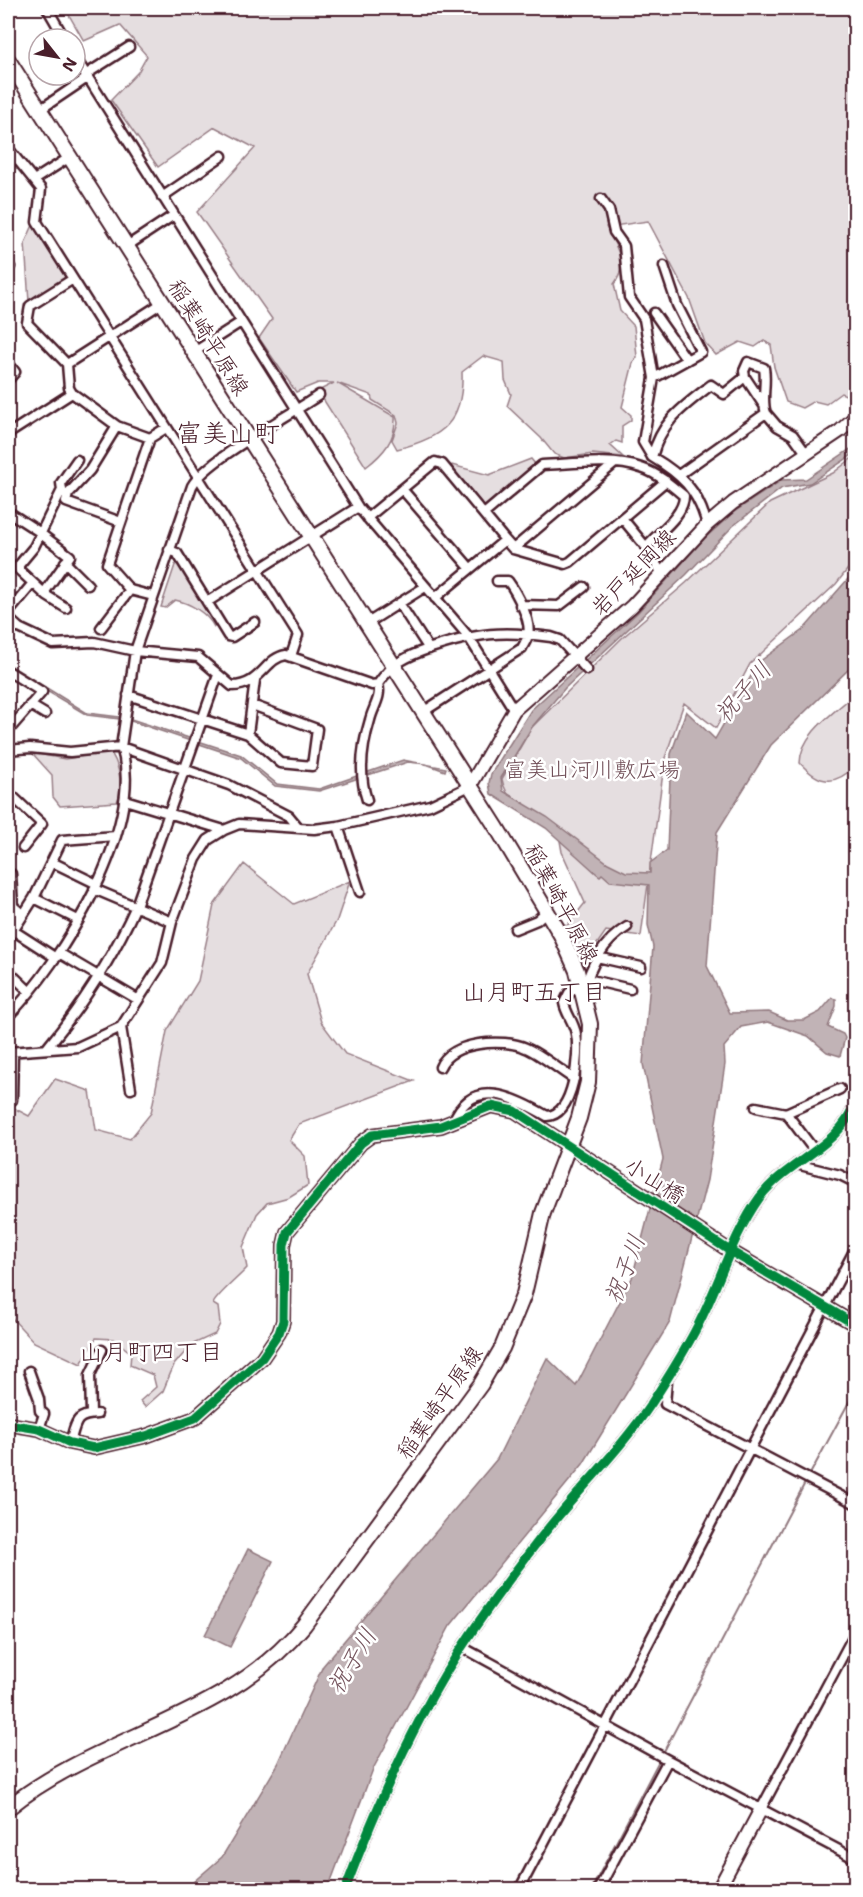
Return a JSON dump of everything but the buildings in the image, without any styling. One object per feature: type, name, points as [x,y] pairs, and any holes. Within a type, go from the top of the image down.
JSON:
[{"type":"main road","name":"稲葉崎平原線","points":[[8,61],[41,109],[470,786],[561,935],[584,985],[590,1024],[588,1082],[572,1150],[543,1213],[524,1294],[502,1348],[482,1384],[291,1640],[265,1665],[224,1695],[55,1775],[8,1808]]},
{"type":"street","points":[[47,8],[58,27]]},
{"type":"street","points":[[87,76],[129,47]]},
{"type":"street","points":[[87,79],[358,507],[468,636],[514,710]]},
{"type":"street","points":[[41,109],[72,87]]},
{"type":"street","points":[[8,148],[42,189],[37,222],[298,635],[291,656]]},
{"type":"street","points":[[162,197],[222,156]]},
{"type":"street","points":[[34,180],[70,157]]},
{"type":"street","points":[[601,199],[609,210],[614,232],[624,246],[628,295],[644,319],[654,378],[644,442],[652,457],[680,474],[702,507],[707,525]]},
{"type":"street","points":[[127,246],[174,215]]},
{"type":"street","points":[[8,217],[8,222]]},
{"type":"street","points":[[654,378],[701,352],[677,305],[664,266]]},
{"type":"street","points":[[73,279],[30,306],[27,323],[67,364],[69,388],[72,393],[117,426],[150,438]]},
{"type":"street","points":[[67,364],[162,303]]},
{"type":"street","points":[[654,313],[687,360]]},
{"type":"street","points":[[194,352],[241,322]]},
{"type":"street","points":[[8,363],[15,372],[8,380]]},
{"type":"street","points":[[680,474],[765,409],[764,368],[748,363],[744,371],[745,377],[765,409],[777,426],[793,435],[806,453]]},
{"type":"street","points":[[652,457],[670,418],[682,405],[711,386],[724,394],[745,377]]},
{"type":"street","points":[[8,434],[72,393]]},
{"type":"street","points":[[8,1016],[58,956],[95,887],[116,836],[125,800],[125,758],[121,747],[135,651],[197,476],[319,395]]},
{"type":"street","name":"岩戸延岡線","points":[[470,786],[514,710],[576,657],[662,574],[707,525],[733,503],[840,431],[855,416]]},
{"type":"street","points":[[117,426],[90,470],[68,494],[66,502],[121,522]]},
{"type":"street","points":[[153,596],[130,590],[107,564],[150,438],[166,428]]},
{"type":"street","points":[[66,608],[44,593],[19,570],[19,566],[34,547],[62,490],[62,483],[77,460]]},
{"type":"street","points":[[367,518],[435,462],[442,464],[513,549],[565,564],[666,481]]},
{"type":"street","points":[[513,549],[614,464]]},
{"type":"street","points":[[484,514],[542,465],[614,464],[641,468],[666,481],[684,496],[684,502],[674,518],[646,547]]},
{"type":"street","points":[[402,489],[470,568]]},
{"type":"street","points":[[207,602],[358,507]]},
{"type":"street","points":[[10,513],[69,553],[44,593]]},
{"type":"street","points":[[622,518],[646,547],[662,574]]},
{"type":"street","points":[[435,598],[505,540]]},
{"type":"street","points":[[169,550],[177,554],[228,636],[232,636],[255,622]]},
{"type":"street","points":[[65,562],[88,585]]},
{"type":"street","points":[[423,712],[522,648],[529,634],[520,605],[508,581],[497,581]]},
{"type":"street","points":[[8,613],[33,583]]},
{"type":"street","points":[[366,624],[425,586]]},
{"type":"street","points":[[520,605],[559,606],[584,587]]},
{"type":"street","points":[[101,628],[130,590]]},
{"type":"street","points":[[399,603],[429,649]]},
{"type":"street","points":[[8,618],[19,628],[53,644],[94,642],[135,651],[198,657],[232,686],[255,680],[281,655],[291,656],[368,685],[378,684],[393,666],[410,655],[468,636],[529,634],[560,640],[587,670]]},
{"type":"street","points":[[8,671],[42,692],[8,731]]},
{"type":"street","points":[[47,1048],[100,977],[136,906],[218,675]]},
{"type":"street","points":[[248,734],[255,680]]},
{"type":"street","points":[[367,800],[361,774],[369,720],[379,695],[378,684]]},
{"type":"street","points":[[128,695],[248,734],[281,763],[312,766],[317,729],[252,705]]},
{"type":"street","points":[[30,705],[45,714]]},
{"type":"street","points":[[8,750],[30,748],[70,752],[121,747],[246,793],[289,816],[299,828]]},
{"type":"street","points":[[12,1100],[10,1052],[78,1047],[121,1027],[162,963],[172,922],[196,859],[208,840],[224,830],[247,824],[314,829],[338,826],[430,805],[470,786]]},
{"type":"street","points":[[8,796],[42,824],[23,848]]},
{"type":"street","points":[[125,800],[224,830]]},
{"type":"street","points":[[338,826],[360,892]]},
{"type":"street","points":[[11,932],[34,898],[62,840],[116,836]]},
{"type":"street","points":[[52,862],[95,887],[172,922]]},
{"type":"street","points":[[8,873],[11,874],[13,906],[20,912],[8,939]]},
{"type":"street","points":[[34,898],[78,920]]},
{"type":"street","points":[[515,929],[537,920],[546,911]]},
{"type":"street","points":[[584,985],[597,957],[619,930],[627,927]]},
{"type":"street","points":[[11,932],[100,977],[137,999]]},
{"type":"street","points":[[597,957],[641,967]]},
{"type":"street","points":[[8,970],[30,992]]},
{"type":"street","points":[[8,1425],[39,1429],[70,1443],[94,1448],[106,1447],[195,1418],[262,1358],[272,1345],[283,1321],[284,1245],[287,1232],[361,1143],[379,1133],[441,1126],[491,1106],[518,1106],[551,1116],[564,1106],[572,1091],[574,1079],[578,1043],[573,1021],[564,1003],[569,993],[584,985],[630,989]]},
{"type":"street","points":[[121,1027],[130,1089]]},
{"type":"street","points":[[440,1066],[453,1051],[490,1042],[524,1047],[574,1079]]},
{"type":"street","points":[[756,1107],[786,1113],[840,1089]]},
{"type":"street","points":[[345,1890],[405,1749],[462,1647],[540,1539],[632,1431],[668,1377],[702,1319],[730,1251],[761,1197],[796,1164],[837,1134],[851,1116],[855,1101]]},
{"type":"street","name":"小山橋","points":[[518,1106],[572,1150],[730,1251],[855,1325]]},
{"type":"street","points":[[786,1113],[814,1150]]},
{"type":"street","points":[[796,1164],[840,1175],[855,1184]]},
{"type":"street","points":[[519,1890],[855,1247]]},
{"type":"street","points":[[70,1443],[79,1417],[84,1414],[94,1414],[90,1375],[102,1350]]},
{"type":"street","points":[[29,1371],[40,1410],[44,1414],[39,1429]]},
{"type":"street","points":[[668,1377],[665,1404],[855,1504]]},
{"type":"street","points":[[718,1890],[855,1631]]},
{"type":"street","points":[[462,1647],[855,1859]]},
{"type":"street","points":[[598,1890],[666,1759]]},
{"type":"green space","points":[[65,8],[855,8],[855,408],[851,397],[841,393],[826,404],[814,401],[802,408],[786,402],[774,367],[771,345],[764,341],[755,347],[740,342],[716,355],[705,343],[689,298],[648,221],[606,227],[614,241],[621,263],[614,284],[620,311],[634,326],[637,357],[633,363],[622,407],[631,415],[631,420],[622,426],[622,443],[616,441],[610,445],[623,457],[593,454],[564,458],[554,454],[541,438],[507,406],[511,394],[505,380],[504,362],[483,356],[462,372],[459,403],[448,425],[427,439],[397,449],[392,440],[398,423],[396,415],[372,400],[371,395],[337,383],[395,417],[391,440],[378,457],[366,467],[318,391],[334,383],[318,383],[296,392],[259,338],[272,319],[197,212],[255,148],[215,127],[158,167],[111,100],[138,72],[147,56],[120,25],[87,40],[87,27],[76,27]]},
{"type":"green space","points":[[33,225],[66,278],[29,302],[25,243]]},
{"type":"green space","name":"富美山河川敷広場","points":[[855,456],[855,560],[836,584],[750,664],[716,728],[684,703],[665,758],[641,936],[606,931],[581,967],[566,927],[585,903],[562,852],[559,835],[524,812],[510,797],[502,779],[532,727],[622,638],[686,583],[770,503],[833,473]]},
{"type":"green space","points":[[531,459],[536,465],[484,510],[450,468],[452,465],[489,475]]},
{"type":"green space","points":[[179,563],[219,627],[214,627],[203,613],[181,601],[175,600],[165,608],[161,607],[175,565]]},
{"type":"green space","points":[[855,694],[855,766],[848,773],[834,780],[814,776],[800,763],[806,743],[820,724]]},
{"type":"green space","points":[[110,752],[119,776],[120,790],[117,802],[60,806],[53,797],[52,775],[32,753],[65,759]]},
{"type":"green space","points":[[244,864],[294,904],[350,881],[337,920],[307,974],[321,1022],[345,1054],[414,1081],[299,1124],[289,1140],[305,1156],[308,1185],[289,1197],[267,1203],[257,1214],[243,1247],[247,1268],[213,1304],[218,1307],[220,1324],[215,1334],[191,1345],[174,1365],[163,1391],[145,1407],[140,1401],[156,1387],[153,1375],[130,1365],[131,1353],[114,1339],[96,1338],[81,1364],[34,1342],[8,1314],[8,1105],[29,1116],[55,1079],[90,1091],[96,1130],[130,1139],[151,1113],[167,1031],[198,981],[214,905]]},
{"type":"water","name":"祝子川","points":[[855,446],[855,453],[810,483],[782,488],[733,526],[686,575],[565,688],[532,727],[501,778],[503,791],[547,817],[608,863],[626,872],[650,873],[650,863],[667,850],[671,754],[686,711],[715,739],[759,662],[804,629],[855,571],[855,667],[848,670],[771,745],[717,832],[707,966],[730,1013],[769,1012],[787,1020],[804,1020],[820,1012],[832,998],[836,999],[836,1006],[828,1027],[843,1034],[845,1038],[840,1056],[827,1052],[808,1036],[768,1022],[741,1027],[724,1047],[725,1064],[707,1180],[670,1322],[583,1464],[450,1626],[373,1769],[328,1889],[184,1890],[222,1857],[278,1764],[323,1666],[497,1459],[547,1358],[576,1386],[632,1278],[663,1159],[643,1064],[653,947],[648,925],[649,885],[610,881],[602,874],[600,876],[597,874],[546,828],[491,794],[489,783],[491,774],[531,710],[638,612],[705,538],[734,512],[782,480],[806,479]]},
{"type":"water","points":[[8,664],[87,713],[128,718],[241,755],[277,784],[319,789],[403,760],[422,764],[408,762],[319,791],[275,786],[241,758],[128,720],[87,715],[13,671]]},
{"type":"water","points":[[428,765],[446,768],[445,771]]},
{"type":"water","points":[[248,1549],[273,1561],[230,1647],[205,1635]]},
{"type":"waterway","points":[[809,1476],[856,1389]]},
{"type":"waterway","points":[[591,1890],[806,1481]]},
{"type":"cycle path","points":[[345,1890],[399,1760],[432,1696],[460,1650],[490,1605],[539,1540],[625,1439],[651,1404],[697,1328],[735,1241],[760,1197],[772,1184],[839,1130],[849,1117],[856,1101]]},
{"type":"cycle path","points":[[8,1424],[39,1429],[70,1443],[94,1448],[146,1436],[195,1418],[262,1358],[279,1333],[283,1321],[284,1245],[287,1232],[361,1143],[372,1135],[441,1126],[491,1106],[515,1111],[730,1251],[856,1325]]},
{"type":"district","name":"富美山町","points":[[228,433]]},
{"type":"district","name":"山月町五丁目","points":[[534,992]]},
{"type":"district","name":"山月町四丁目","points":[[151,1352]]}]
